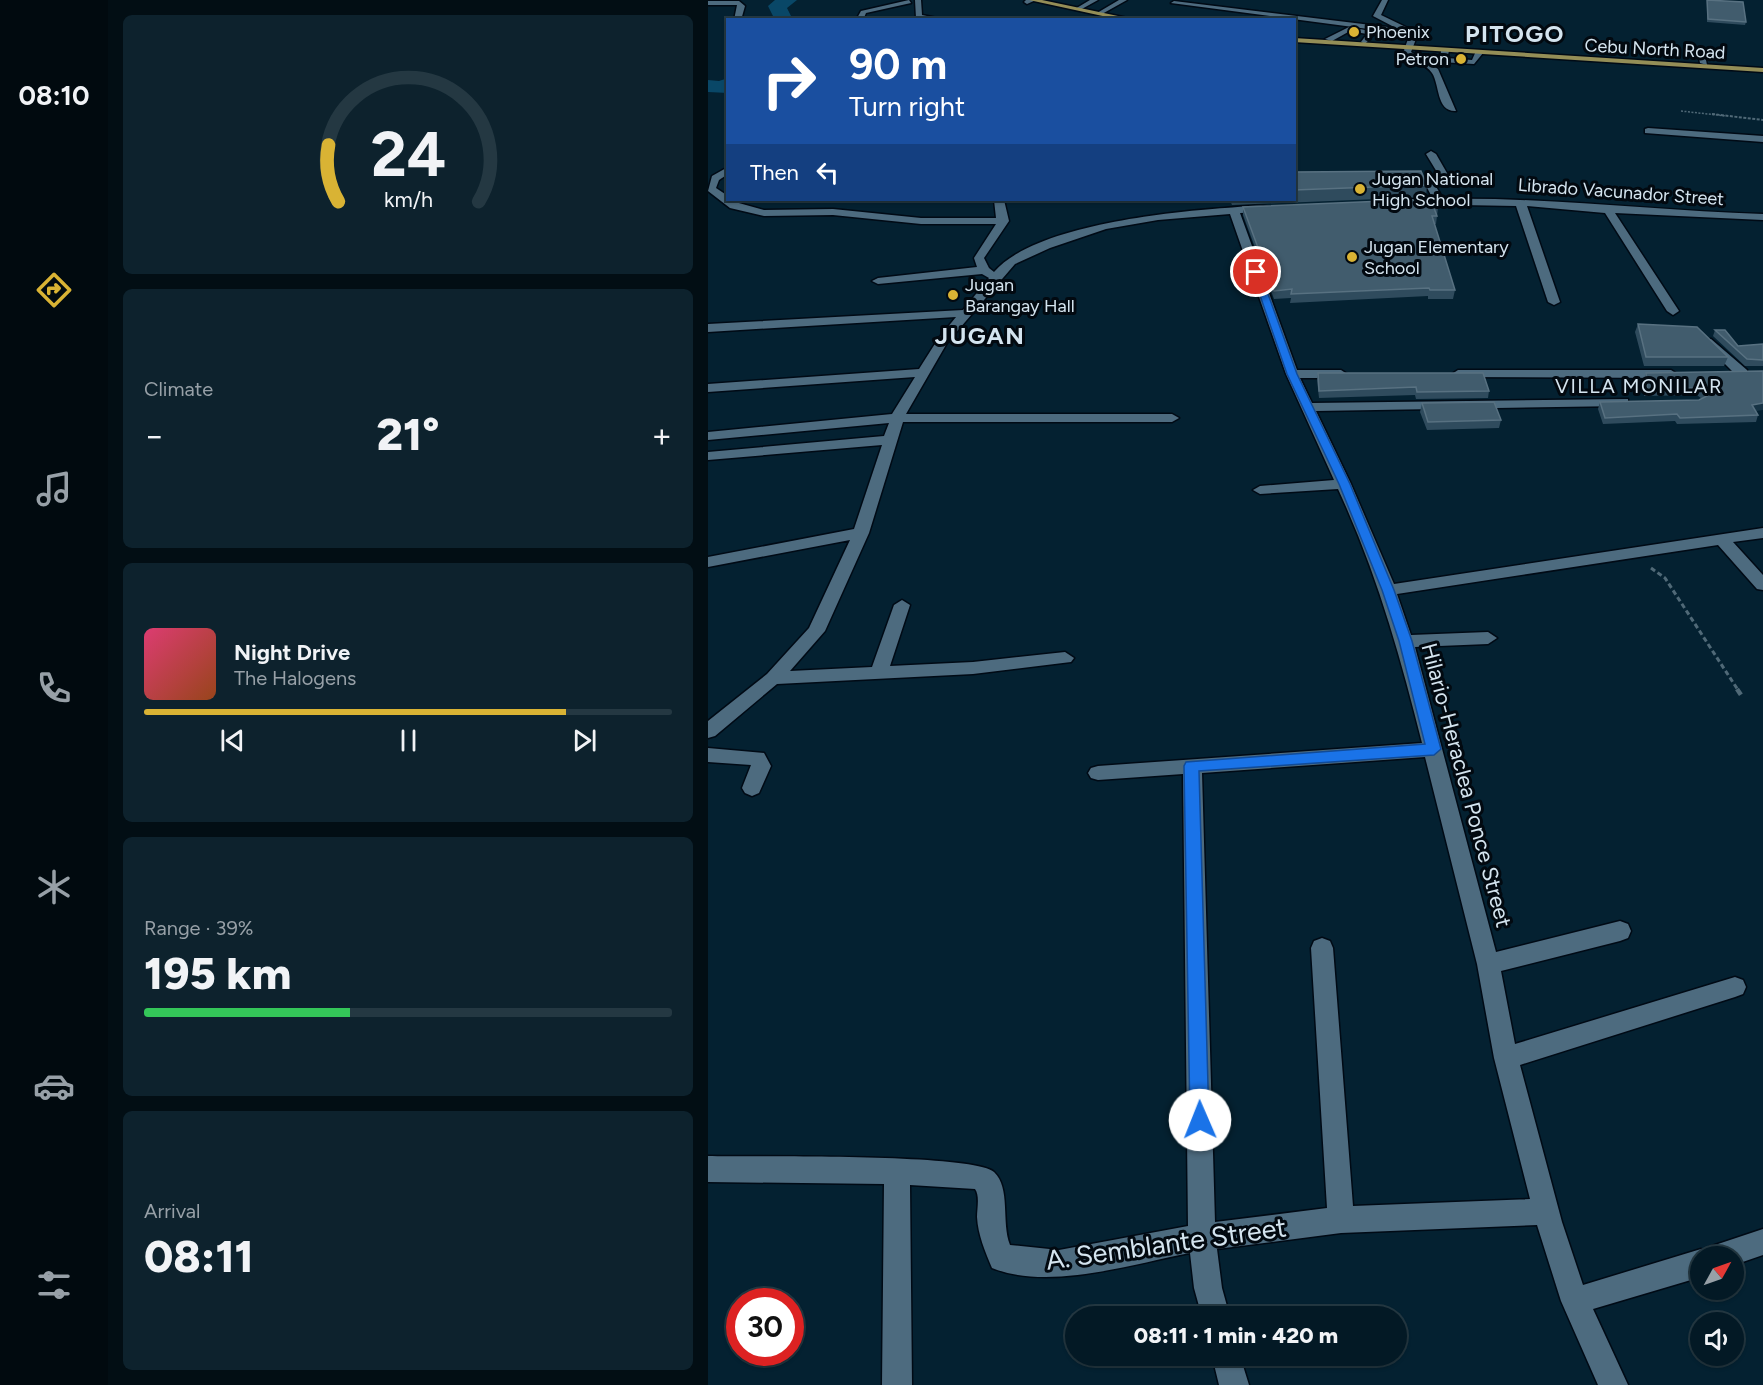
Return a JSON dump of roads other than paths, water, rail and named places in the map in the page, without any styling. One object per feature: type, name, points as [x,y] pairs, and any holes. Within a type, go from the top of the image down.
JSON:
[{"type":"main road","points":[[1017,0],[1124,18]]},
{"type":"main road","points":[[1031,1],[1107,18]]},
{"type":"main road","name":"Cebu North Road","points":[[1296,38],[1763,68]]},
{"type":"main road","name":"Cebu North Road","points":[[1296,38],[1365,42],[1445,51]]},
{"type":"main road","name":"Cebu North Road","points":[[1479,53],[1763,68]]},
{"type":"street","points":[[918,0],[918,16],[931,18]]},
{"type":"street","points":[[1078,9],[1095,0]]},
{"type":"street","points":[[1100,13],[1124,0]]},
{"type":"street","points":[[1385,0],[1377,16],[1409,32],[1412,39],[1407,53],[1435,71],[1447,105],[1453,109]]},
{"type":"street","points":[[708,3],[739,3],[742,6],[738,18]]},
{"type":"street","points":[[1174,3],[1294,18]]},
{"type":"street","points":[[860,18],[862,12],[908,4]]},
{"type":"street","points":[[1253,13],[1260,6]]},
{"type":"street","points":[[1296,18],[1409,32]]},
{"type":"street","points":[[1700,50],[1704,63]]},
{"type":"street","points":[[1445,51],[1443,60],[1469,63],[1474,62],[1479,53]]},
{"type":"street","points":[[1648,132],[1763,139]]},
{"type":"street","points":[[1431,154],[1446,180],[1428,180],[1439,200]]},
{"type":"street","points":[[726,171],[714,178],[711,189],[726,200]]},
{"type":"street","name":"Librado Vacunador Street","points":[[1393,203],[1439,200],[1520,202],[1712,218],[1763,217]]},
{"type":"street","points":[[727,201],[734,206],[755,212],[781,214],[833,212],[921,221],[1004,221]]},
{"type":"street","points":[[989,273],[980,263],[981,254],[1002,230],[1004,221],[999,201]]},
{"type":"street","points":[[1520,202],[1554,302]]},
{"type":"street","points":[[878,281],[989,273],[1018,256],[1102,226],[1226,207],[1278,208]]},
{"type":"street","name":"Hilario-Heraclea Ponce Street","points":[[1226,207],[1292,374],[1344,484],[1388,590],[1405,641],[1488,964],[1506,1058],[1546,1210],[1575,1301],[1613,1385]]},
{"type":"street","points":[[1608,210],[1672,311]]},
{"type":"street","points":[[708,731],[772,678],[816,631],[861,533],[897,418],[922,373],[965,313],[989,273]]},
{"type":"street","points":[[708,328],[965,313]]},
{"type":"street","points":[[1701,333],[1742,373]]},
{"type":"street","points":[[1719,373],[1756,372]]},
{"type":"street","points":[[708,388],[922,373]]},
{"type":"street","points":[[1292,374],[1351,374]]},
{"type":"street","points":[[1446,374],[1685,374]]},
{"type":"street","points":[[1307,407],[1638,401]]},
{"type":"street","points":[[708,436],[897,418],[1172,418]]},
{"type":"street","points":[[708,456],[889,440]]},
{"type":"street","points":[[1260,490],[1344,484]]},
{"type":"street","points":[[708,561],[861,533]]},
{"type":"street","points":[[1388,590],[1763,533]]},
{"type":"street","points":[[1721,539],[1763,585]]},
{"type":"street","points":[[879,673],[902,605]]},
{"type":"street","points":[[1405,641],[1488,638]]},
{"type":"street","points":[[772,678],[973,668],[1065,658]]},
{"type":"street","points":[[1098,773],[1434,749]]},
{"type":"street","points":[[708,755],[757,758],[761,766],[752,788]]},
{"type":"street","points":[[1191,766],[1202,1237],[1208,1288],[1213,1306]]},
{"type":"street","points":[[1488,964],[1620,932]]},
{"type":"street","points":[[1322,948],[1341,1220]]},
{"type":"street","points":[[1506,1058],[1735,987]]},
{"type":"street","name":"A. Semblante Street","points":[[708,1169],[897,1171],[983,1179],[991,1189],[989,1223],[994,1242],[1002,1258],[1018,1262],[1059,1264],[1202,1237],[1341,1220],[1546,1210]]},
{"type":"street","points":[[897,1171],[897,1385]]},
{"type":"street","points":[[1744,1248],[1763,1242]]},
{"type":"street","points":[[1575,1301],[1690,1266]]},
{"type":"street","points":[[1228,1366],[1233,1385]]},
{"type":"waterway","points":[[783,18],[777,6],[788,0]]},
{"type":"waterway","points":[[708,86],[723,88],[726,86]]},
{"type":"place","name":"Phoenix","points":[[1354,32]]},
{"type":"place","name":"Petron","points":[[1461,59]]},
{"type":"place","name":"Jugan National High School","points":[[1360,189]]},
{"type":"place","name":"Jugan Elementary School","points":[[1352,257]]},
{"type":"place","name":"Jugan Barangay Hall","points":[[953,295]]},
{"type":"district","name":"PITOGO","points":[[1515,34]]},
{"type":"district","name":"JUGAN","points":[[980,336]]},
{"type":"district","name":"VILLA MONILAR","points":[[1639,386]]}]
